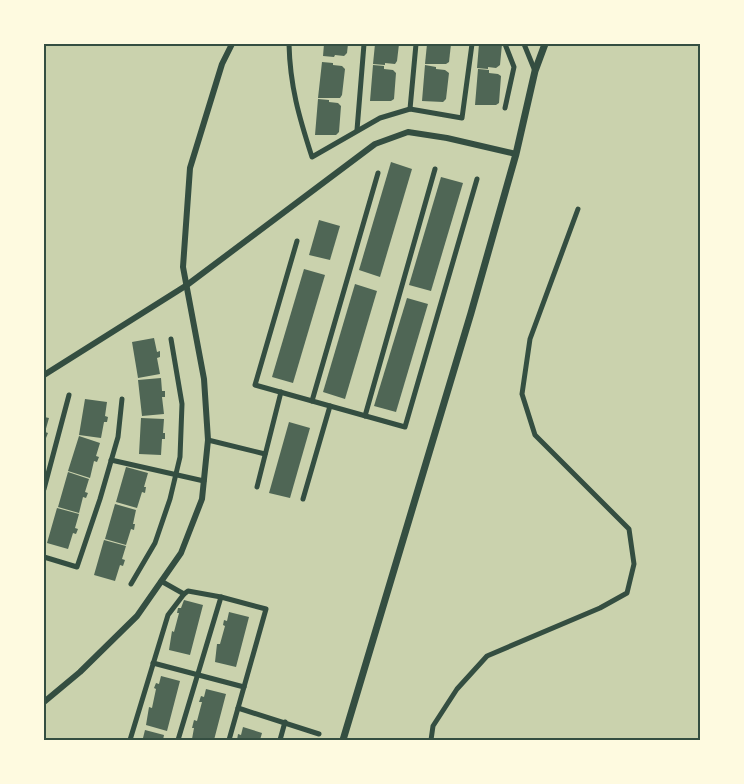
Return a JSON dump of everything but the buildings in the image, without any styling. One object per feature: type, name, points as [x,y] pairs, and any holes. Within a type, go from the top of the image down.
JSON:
[{"type":"main road","points":[[343,740],[462,342],[516,154],[535,71],[545,44]]},
{"type":"street","points":[[44,702],[80,672],[137,616],[181,553],[202,499],[208,440],[204,379],[183,267],[190,168],[222,64],[232,44]]},
{"type":"street","points":[[289,44],[289,70],[297,112],[312,156],[380,118],[410,110],[462,118],[472,44]]},
{"type":"street","points":[[358,130],[364,44]]},
{"type":"street","points":[[410,110],[416,44]]},
{"type":"street","points":[[505,44],[514,66],[505,108]]},
{"type":"street","points":[[524,44],[535,71]]},
{"type":"street","points":[[44,376],[186,285],[375,144],[408,132],[448,138],[516,154]]},
{"type":"street","points":[[365,416],[435,169]]},
{"type":"street","points":[[312,401],[378,174]]},
{"type":"street","points":[[297,241],[255,384],[405,427],[477,179]]},
{"type":"street","points":[[431,740],[433,726],[457,689],[487,656],[600,608],[627,592],[634,564],[630,529],[535,435],[522,394],[530,339],[578,209]]},
{"type":"street","points":[[131,584],[155,543],[170,499],[180,457],[182,404],[171,339]]},
{"type":"street","points":[[257,487],[281,392]]},
{"type":"street","points":[[44,489],[69,395]]},
{"type":"street","points":[[44,557],[76,566],[100,498],[118,437],[122,399]]},
{"type":"street","points":[[303,499],[330,406]]},
{"type":"street","points":[[208,440],[265,454]]},
{"type":"street","points":[[111,460],[204,482]]},
{"type":"street","points":[[162,581],[184,594]]},
{"type":"street","points":[[130,740],[168,615],[184,594],[188,592],[221,597],[266,609],[229,740]]},
{"type":"street","points":[[178,740],[221,597]]},
{"type":"street","points":[[153,663],[244,687]]},
{"type":"street","points":[[238,708],[319,734]]},
{"type":"street","points":[[280,740],[285,722]]},
{"type":"green space","points":[[44,44],[700,44],[700,740],[44,740]]}]
